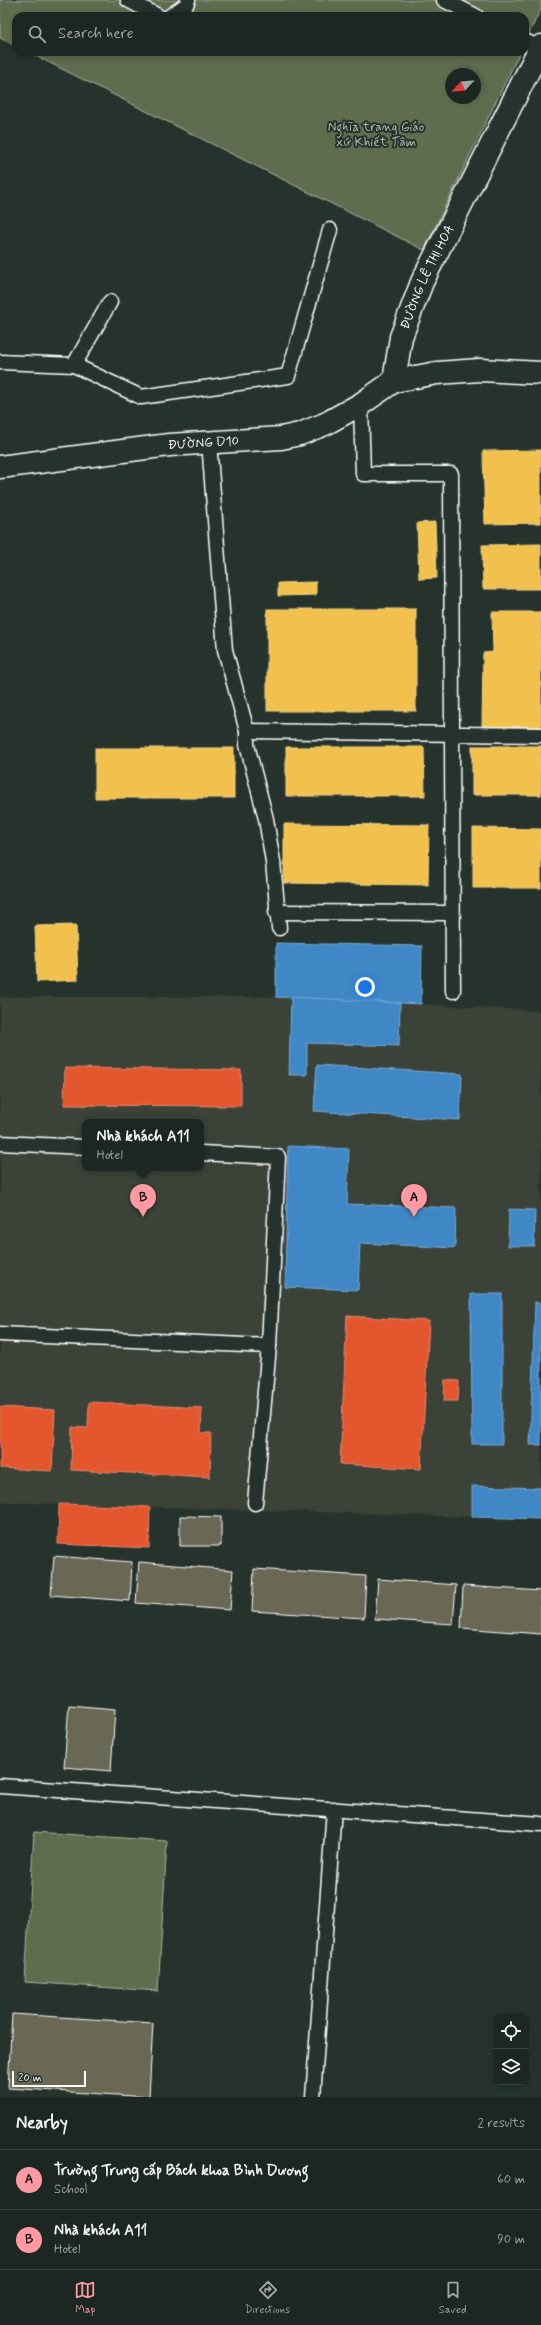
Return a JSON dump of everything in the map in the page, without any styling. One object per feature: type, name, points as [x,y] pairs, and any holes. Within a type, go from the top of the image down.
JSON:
[{"type":"street","name":"ĐƯỜNG LÊ THỊ HOA","points":[[394,381],[401,337],[422,282],[535,45]]},
{"type":"street","points":[[394,381],[437,373],[480,370],[541,373]]},
{"type":"street","name":"ĐƯỜNG D10","points":[[0,467],[144,447],[281,438],[300,434],[325,424],[361,404],[394,381]]},
{"type":"lane","points":[[128,0],[150,12]]},
{"type":"lane","points":[[176,12],[186,5],[188,0]]},
{"type":"lane","points":[[444,0],[468,12]]},
{"type":"lane","points":[[0,362],[74,365],[141,397],[288,376],[330,230]]},
{"type":"lane","points":[[74,365],[110,302]]},
{"type":"lane","points":[[361,404],[363,474],[451,474],[453,991]]},
{"type":"lane","points":[[209,442],[225,650],[247,731],[247,745],[266,819],[273,862],[276,912],[279,928]]},
{"type":"lane","points":[[247,731],[541,735]]},
{"type":"lane","points":[[276,912],[452,913]]},
{"type":"lane","points":[[0,1143],[82,1147]]},
{"type":"lane","points":[[204,1153],[278,1157],[269,1346],[255,1503]]},
{"type":"lane","points":[[0,1334],[269,1346]]},
{"type":"lane","points":[[0,1786],[541,1824]]},
{"type":"lane","points":[[313,2097],[334,1809]]},
{"type":"shaded area","points":[[0,997],[291,997],[541,1011],[541,1519],[0,1502]]},
{"type":"green space","points":[[0,0],[541,0],[541,9],[529,33],[529,12],[12,12],[12,44],[0,38]]},
{"type":"green space","name":"Nghĩa trang Giáo xứ Khiết Tâm","points":[[36,56],[518,56],[424,250]]},
{"type":"green space","points":[[34,1832],[167,1841],[158,1991],[25,1982]]},
{"type":"building: Homes","points":[[541,450],[541,523],[485,524],[483,451]]},
{"type":"building: Homes","points":[[435,522],[437,578],[419,579],[417,523]]},
{"type":"building: Homes","points":[[541,544],[541,589],[483,589],[482,545]]},
{"type":"building: Homes","points":[[316,582],[316,595],[278,596],[278,583]]},
{"type":"building: Homes","points":[[267,609],[416,609],[416,711],[267,711]]},
{"type":"building: Homes","points":[[492,612],[541,612],[541,727],[482,727],[483,653],[493,652]]},
{"type":"building: Homes","points":[[472,746],[541,746],[541,795],[472,795]]},
{"type":"building: Homes","points":[[286,747],[424,747],[425,796],[286,796]]},
{"type":"building: Homes","points":[[95,748],[234,748],[234,798],[95,798]]},
{"type":"building: Homes","points":[[284,824],[429,825],[428,885],[284,883]]},
{"type":"building: Homes","points":[[473,828],[541,829],[541,888],[473,888]]},
{"type":"building: Homes","points":[[76,925],[78,980],[37,982],[35,926]]},
{"type":"building: Shops","points":[[65,1068],[241,1070],[241,1106],[64,1105]]},
{"type":"building: Shops","points":[[347,1316],[429,1321],[421,1469],[340,1464]]},
{"type":"building: Shops","points":[[445,1380],[459,1381],[458,1401],[444,1401]]},
{"type":"building: Shops","points":[[89,1402],[202,1408],[201,1433],[211,1433],[210,1477],[71,1470],[72,1427],[88,1428]]},
{"type":"building: Shops","points":[[0,1407],[55,1410],[52,1471],[0,1468]]},
{"type":"building: Shops","points":[[59,1504],[150,1507],[149,1548],[58,1544]]},
{"type":"building: Schools","points":[[276,943],[422,946],[421,1004],[276,997]]},
{"type":"building: Schools","points":[[291,997],[400,1003],[399,1046],[307,1043],[307,1075],[289,1075]]},
{"type":"building: Schools","points":[[317,1065],[462,1074],[460,1120],[314,1111]]},
{"type":"building: Schools","points":[[288,1146],[349,1149],[347,1204],[456,1208],[455,1248],[360,1243],[358,1290],[285,1287]]},
{"type":"building: Schools","points":[[509,1209],[535,1210],[534,1246],[508,1246]]},
{"type":"building: Schools","points":[[471,1294],[502,1294],[502,1444],[472,1444]]},
{"type":"building: Schools","points":[[535,1302],[541,1303],[541,1445],[530,1445]]},
{"type":"building: Schools","points":[[472,1486],[541,1488],[541,1519],[472,1517]]},
{"type":"building: Other","points":[[180,1516],[221,1517],[221,1546],[180,1546]]},
{"type":"building: Other","points":[[54,1556],[132,1562],[130,1601],[51,1595]]},
{"type":"building: Other","points":[[139,1562],[233,1570],[230,1610],[136,1603]]},
{"type":"building: Other","points":[[254,1569],[366,1576],[364,1618],[252,1611]]},
{"type":"building: Other","points":[[378,1579],[456,1585],[453,1624],[375,1619]]},
{"type":"building: Other","points":[[463,1586],[541,1591],[541,1634],[461,1628]]},
{"type":"building: Other","points":[[69,1705],[115,1709],[111,1771],[64,1767]]},
{"type":"building: Other","points":[[12,2014],[153,2023],[149,2097],[8,2088]]},
{"type":"place","name":"Nhà khách A11","points":[[143,1217]]},
{"type":"place","name":"Trường Trung cấp Bách khoa Bình Dương","points":[[414,1217]]}]
